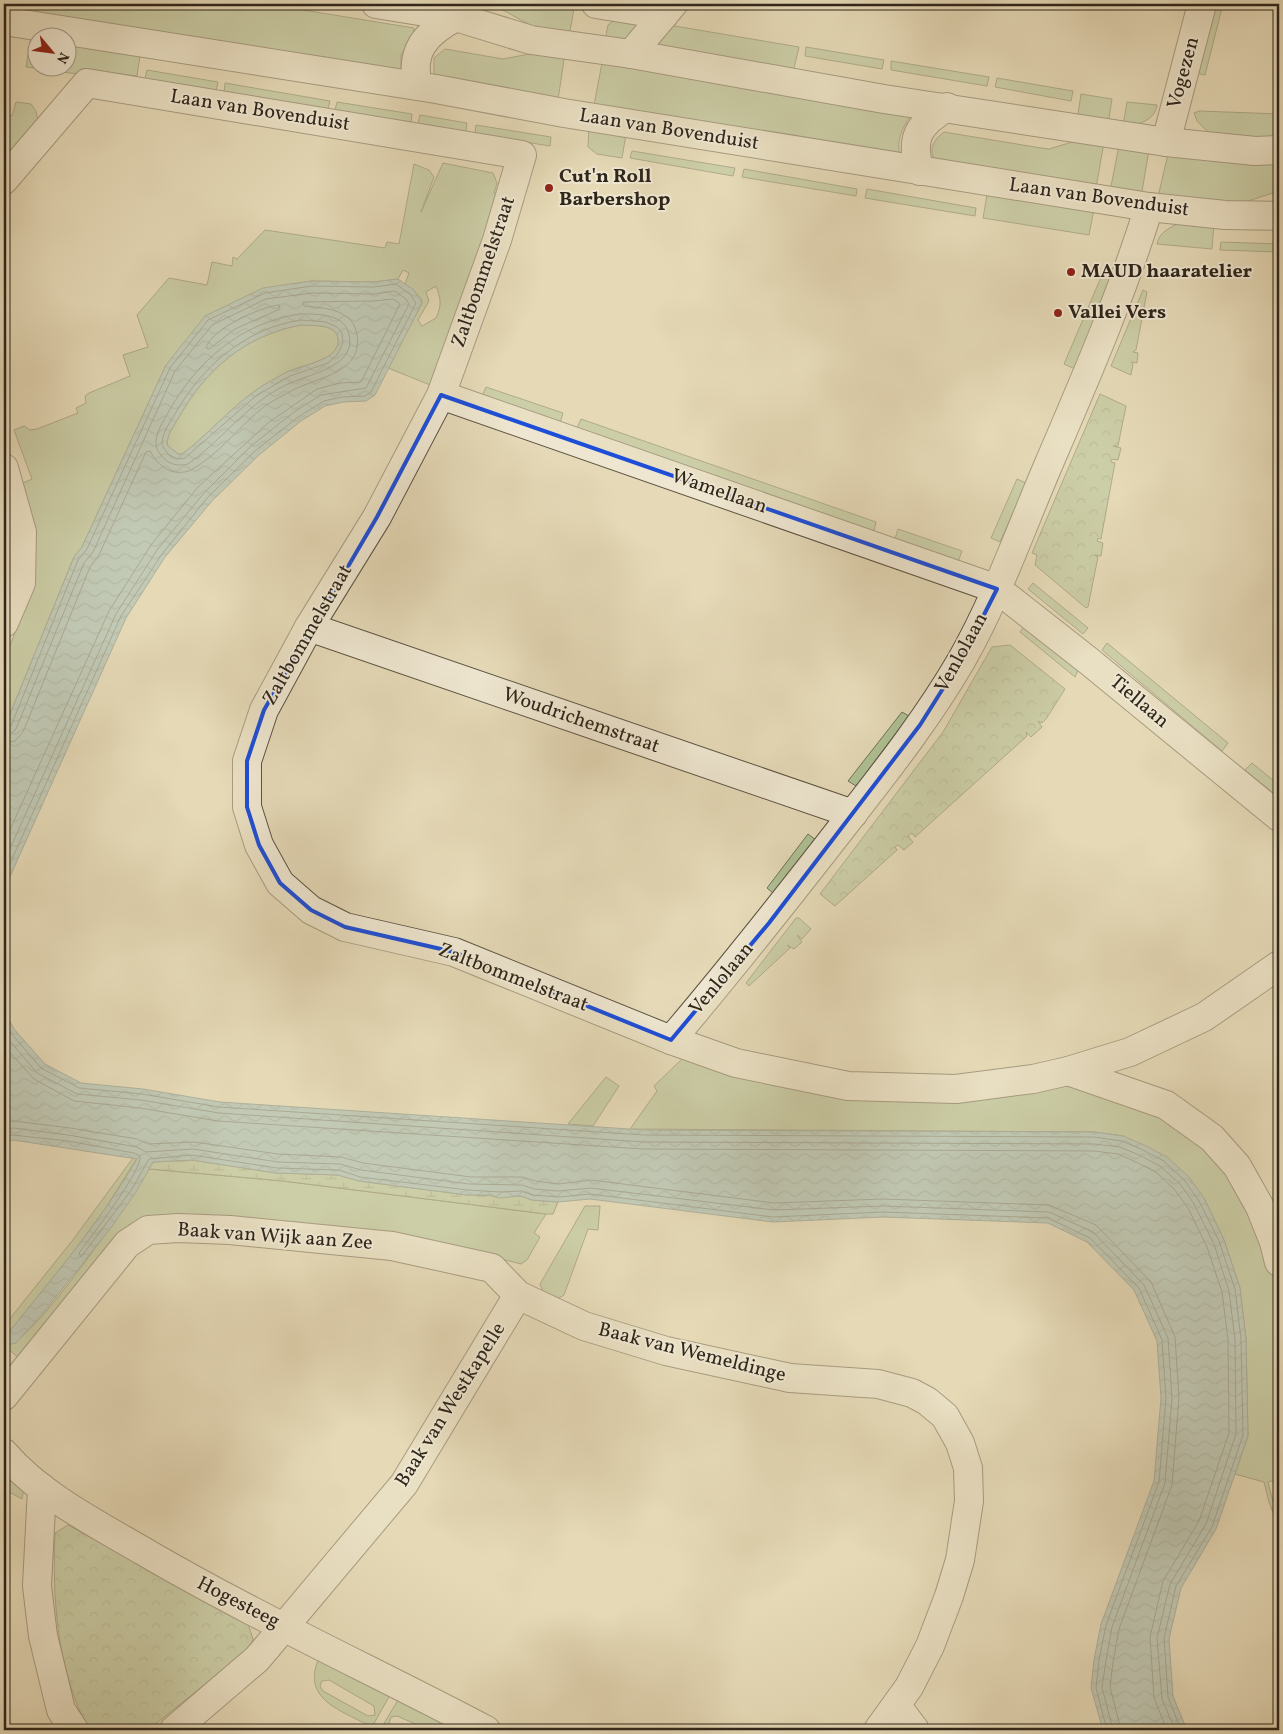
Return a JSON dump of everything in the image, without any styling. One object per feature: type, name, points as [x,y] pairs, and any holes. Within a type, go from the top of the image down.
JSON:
[{"type":"street","points":[[376,4],[456,17],[531,40],[632,54],[884,99],[947,107],[1166,142],[1255,151],[1279,150]]},
{"type":"street","points":[[596,4],[669,10]]},
{"type":"street","name":"Vogezen","points":[[1166,142],[1202,4]]},
{"type":"street","points":[[632,54],[669,10]]},
{"type":"street","points":[[418,86],[414,72],[416,57],[420,48],[439,26],[456,17]]},
{"type":"street","name":"Laan van Bovenduist","points":[[4,21],[418,86],[920,171],[1149,207],[1225,215],[1279,216]]},
{"type":"street","name":"Laan van Bovenduist","points":[[4,180],[87,83],[522,154]]},
{"type":"street","points":[[920,171],[916,156],[917,136],[931,117],[947,107]]},
{"type":"street","name":"Zaltbommelstraat","points":[[522,154],[497,240],[440,395],[377,517],[309,627],[264,710],[247,761],[247,807],[259,845],[280,883],[310,910],[345,927],[454,952],[671,1040],[736,1063],[848,1086],[956,1089],[1032,1079],[1068,1071],[1130,1052],[1204,1017],[1279,965]]},
{"type":"street","name":"Venlolaan","points":[[671,1040],[769,923],[920,725],[961,660],[996,589],[1084,387],[1131,265],[1149,207]]},
{"type":"street","name":"Wamellaan","points":[[440,395],[996,589]]},
{"type":"street","points":[[4,468],[22,532],[21,583],[4,623]]},
{"type":"street","name":"Tiellaan","points":[[996,589],[1090,662],[1279,817]]},
{"type":"street","name":"Woudrichemstraat","points":[[309,627],[852,814]]},
{"type":"street","points":[[1068,1071],[1166,1106],[1212,1138],[1237,1166],[1260,1207],[1274,1242],[1279,1262]]},
{"type":"street","name":"Baak van Wijk aan Zee","points":[[4,1396],[127,1244],[148,1230],[178,1228],[230,1230],[392,1246],[492,1268],[518,1295]]},
{"type":"street","name":"Baak van Westkapelle","points":[[174,1730],[257,1659],[410,1477],[518,1295]]},
{"type":"street","name":"Baak van Wemeldinge","points":[[518,1295],[584,1326],[666,1351],[790,1378],[878,1384],[912,1393],[927,1401],[944,1416],[960,1442],[968,1468],[969,1501],[963,1540],[949,1596],[930,1646],[897,1706],[878,1730]]},
{"type":"street","name":"Hogesteeg","points":[[4,1453],[42,1488],[97,1524],[187,1577],[486,1730]]},
{"type":"street","points":[[42,1488],[37,1586],[43,1636],[61,1710],[74,1730]]},
{"type":"street","points":[[897,1706],[915,1730]]},
{"type":"highlighted area","points":[[441,395],[997,589],[961,660],[920,725],[769,923],[671,1040],[454,952],[345,927],[311,910],[280,883],[259,845],[247,807],[247,761],[264,710],[377,517]]},
{"type":"green space","points":[[37,4],[266,4],[414,28],[414,34],[401,55],[401,75],[35,16]]},
{"type":"green space","points":[[473,4],[543,4],[574,9],[569,36],[537,29],[503,10]]},
{"type":"green space","points":[[1213,4],[1223,4],[1205,75],[1196,73]]},
{"type":"green space","points":[[618,17],[644,27],[623,41],[605,40],[608,25]]},
{"type":"green space","points":[[669,25],[799,47],[793,72],[654,45]]},
{"type":"green space","points":[[78,40],[141,49],[137,76],[81,69],[78,73]]},
{"type":"green space","points":[[806,47],[884,60],[882,69],[805,56]]},
{"type":"green space","points":[[445,49],[503,59],[545,51],[565,53],[558,100],[434,78],[434,58]]},
{"type":"green space","points":[[891,61],[989,77],[987,86],[891,70]]},
{"type":"green space","points":[[602,63],[911,116],[901,134],[900,156],[594,105]]},
{"type":"green space","points":[[147,70],[218,82],[216,91],[145,79]]},
{"type":"green space","points":[[997,78],[1073,91],[1071,101],[995,87]]},
{"type":"green space","points":[[225,83],[330,101],[328,109],[224,92]]},
{"type":"green space","points":[[1081,94],[1112,99],[1108,125],[1077,121]]},
{"type":"green space","points":[[16,102],[31,104],[36,111],[38,120],[4,163],[4,114],[12,116]]},
{"type":"green space","points":[[337,102],[412,114],[411,123],[335,110]]},
{"type":"green space","points":[[1127,102],[1157,105],[1149,119],[1139,124],[1123,126]]},
{"type":"green space","points":[[1199,111],[1279,114],[1279,141],[1209,133],[1197,121],[1194,113]]},
{"type":"green space","points":[[420,115],[467,123],[466,132],[418,124]]},
{"type":"green space","points":[[476,125],[551,137],[550,146],[475,134]]},
{"type":"green space","points":[[589,125],[627,129],[622,158],[597,154],[588,147]]},
{"type":"green space","points":[[944,132],[1049,149],[1082,139],[1104,142],[1096,188],[936,161],[932,153],[933,145]]},
{"type":"green space","points":[[1119,146],[1149,150],[1141,197],[1110,191]]},
{"type":"green space","points":[[632,151],[735,168],[733,176],[630,158]]},
{"type":"green space","points":[[1168,154],[1279,160],[1279,191],[1239,204],[1158,197]]},
{"type":"green space","points":[[443,163],[493,173],[497,183],[494,193],[504,197],[435,387],[388,368],[422,303],[421,298],[405,284],[409,273],[403,270],[398,279],[374,282],[311,281],[166,365],[82,547],[74,557],[4,729],[4,661],[23,612],[30,511],[23,483],[32,479],[14,430],[24,426],[30,430],[37,429],[78,413],[76,408],[86,403],[85,396],[89,393],[130,376],[123,355],[148,347],[137,315],[169,278],[207,285],[212,262],[232,266],[233,257],[237,259],[265,230],[385,248],[387,242],[399,244],[414,164],[429,170],[434,177],[421,212]],"holes":[[[436,286],[440,298],[440,306],[436,318],[422,326],[418,320],[429,301],[426,292]]]},
{"type":"green space","points":[[744,169],[857,189],[856,196],[742,177]]},
{"type":"green space","points":[[867,189],[976,208],[975,216],[865,198]]},
{"type":"green space","points":[[988,189],[1094,209],[1089,235],[983,218]]},
{"type":"green space","points":[[1184,221],[1214,223],[1212,249],[1157,244],[1158,239],[1164,232]]},
{"type":"green space","points":[[1221,242],[1279,244],[1279,252],[1220,250]]},
{"type":"green space","points":[[1102,275],[1113,277],[1075,369],[1064,364]]},
{"type":"green space","points":[[1143,290],[1147,292],[1136,350],[1133,352],[1138,353],[1137,363],[1131,362],[1133,364],[1131,375],[1111,366]]},
{"type":"green space","points":[[301,325],[322,326],[336,333],[338,338],[337,346],[333,352],[318,361],[291,370],[258,388],[182,454],[178,454],[167,445],[171,430],[190,400],[215,369],[245,346],[281,330]]},
{"type":"green space","points":[[486,387],[563,413],[560,423],[482,396]]},
{"type":"green space","points":[[1100,394],[1126,406],[1118,446],[1113,446],[1121,448],[1118,460],[1111,459],[1111,462],[1115,463],[1101,539],[1098,538],[1097,541],[1103,543],[1101,556],[1095,555],[1098,557],[1088,607],[1086,608],[1035,565],[1037,555],[1032,553]]},
{"type":"green space","points":[[581,419],[876,522],[874,531],[577,428]]},
{"type":"green space","points":[[1017,479],[1026,483],[1000,542],[991,538]]},
{"type":"green space","points":[[898,529],[962,551],[958,562],[895,539]]},
{"type":"green space","points":[[1033,583],[1088,628],[1083,634],[1028,589]]},
{"type":"green space","points":[[1026,624],[1079,668],[1075,677],[1020,632]]},
{"type":"green space","points":[[1107,643],[1228,743],[1222,751],[1102,650]]},
{"type":"green space","points":[[1010,645],[1065,689],[1046,719],[1042,723],[1038,721],[1042,727],[1031,737],[1026,732],[1027,736],[915,837],[912,833],[908,836],[913,842],[904,850],[898,845],[895,847],[897,850],[835,906],[820,894],[943,732],[992,647]]},
{"type":"green space","points":[[902,712],[909,716],[856,786],[848,781]]},
{"type":"green space","points":[[1252,763],[1279,785],[1279,798],[1245,770]]},
{"type":"green space","points":[[808,834],[816,840],[774,894],[767,888]]},
{"type":"green space","points":[[796,918],[799,918],[811,929],[802,939],[797,935],[802,942],[794,949],[787,945],[790,948],[749,986],[746,983]]},
{"type":"green space","points":[[683,1058],[738,1072],[1068,1086],[1089,1090],[1165,1117],[1209,1149],[1240,1194],[1264,1247],[1274,1279],[1279,1314],[1279,1479],[1268,1482],[1275,1510],[1279,1509],[1279,1529],[1264,1482],[1235,1474],[1248,1436],[1246,1339],[1240,1288],[1224,1240],[1204,1198],[1123,1136],[1095,1132],[630,1129],[657,1091],[654,1086]]},
{"type":"green space","points":[[606,1077],[619,1086],[593,1126],[568,1124]]},
{"type":"green space","points":[[133,1158],[137,1158],[105,1209],[69,1258],[4,1339],[4,1326],[72,1241]]},
{"type":"green space","points":[[192,1160],[276,1173],[338,1175],[359,1181],[467,1195],[521,1196],[532,1200],[558,1202],[553,1214],[546,1214],[283,1181],[149,1169],[153,1162]]},
{"type":"green space","points":[[149,1169],[283,1181],[546,1214],[534,1233],[540,1237],[527,1260],[521,1264],[455,1247],[147,1219],[129,1225],[117,1238],[20,1359],[8,1349],[4,1355],[4,1343],[7,1345],[21,1337],[60,1295],[103,1237]]},
{"type":"green space","points":[[585,1206],[600,1206],[598,1230],[588,1229],[564,1295],[559,1298],[543,1292],[540,1284]]},
{"type":"green space","points":[[4,1472],[24,1487],[22,1499],[11,1493],[4,1493]]},
{"type":"green space","points":[[68,1525],[248,1624],[253,1639],[249,1649],[148,1730],[89,1730],[78,1707],[63,1659],[56,1609],[55,1533]]},
{"type":"green space","points":[[319,1658],[390,1695],[372,1727],[337,1709],[328,1702],[320,1694],[315,1684],[315,1672]],"holes":[[[329,1680],[374,1706],[375,1715],[368,1716],[323,1691],[320,1686],[322,1681]]]},
{"type":"green space","points":[[398,1700],[458,1730],[429,1730],[397,1716],[391,1717],[388,1727],[391,1730],[380,1730]]},
{"type":"water","points":[[398,279],[414,290],[422,303],[375,395],[366,401],[343,402],[325,406],[301,421],[259,455],[212,501],[165,557],[126,618],[4,890],[4,729],[74,557],[82,547],[166,365],[205,316],[263,288],[311,281],[374,282]],"holes":[[[301,325],[322,326],[336,333],[338,338],[337,346],[333,352],[318,361],[291,370],[258,388],[182,454],[178,454],[167,445],[171,430],[190,400],[215,369],[245,346],[281,330]]]},
{"type":"water","points":[[4,1010],[14,1029],[45,1064],[81,1083],[143,1089],[220,1102],[644,1130],[1095,1132],[1123,1136],[1167,1157],[1189,1177],[1204,1198],[1224,1240],[1240,1288],[1246,1339],[1248,1436],[1216,1529],[1181,1588],[1169,1639],[1173,1696],[1187,1730],[1103,1730],[1091,1688],[1101,1624],[1154,1481],[1161,1398],[1157,1341],[1134,1290],[1087,1242],[1048,1223],[883,1217],[773,1222],[590,1199],[558,1202],[532,1200],[521,1196],[499,1198],[488,1195],[467,1195],[359,1181],[338,1175],[276,1173],[192,1160],[153,1162],[136,1192],[110,1229],[44,1312],[16,1343],[7,1345],[4,1343],[5,1337],[91,1228],[123,1183],[137,1159],[13,1140],[4,1141]]},
{"type":"place","name":"Cut'n Roll Barbershop","points":[[549,188]]},
{"type":"place","name":"MAUD haaratelier","points":[[1071,272]]},
{"type":"place","name":"Vallei Vers","points":[[1058,313]]}]
